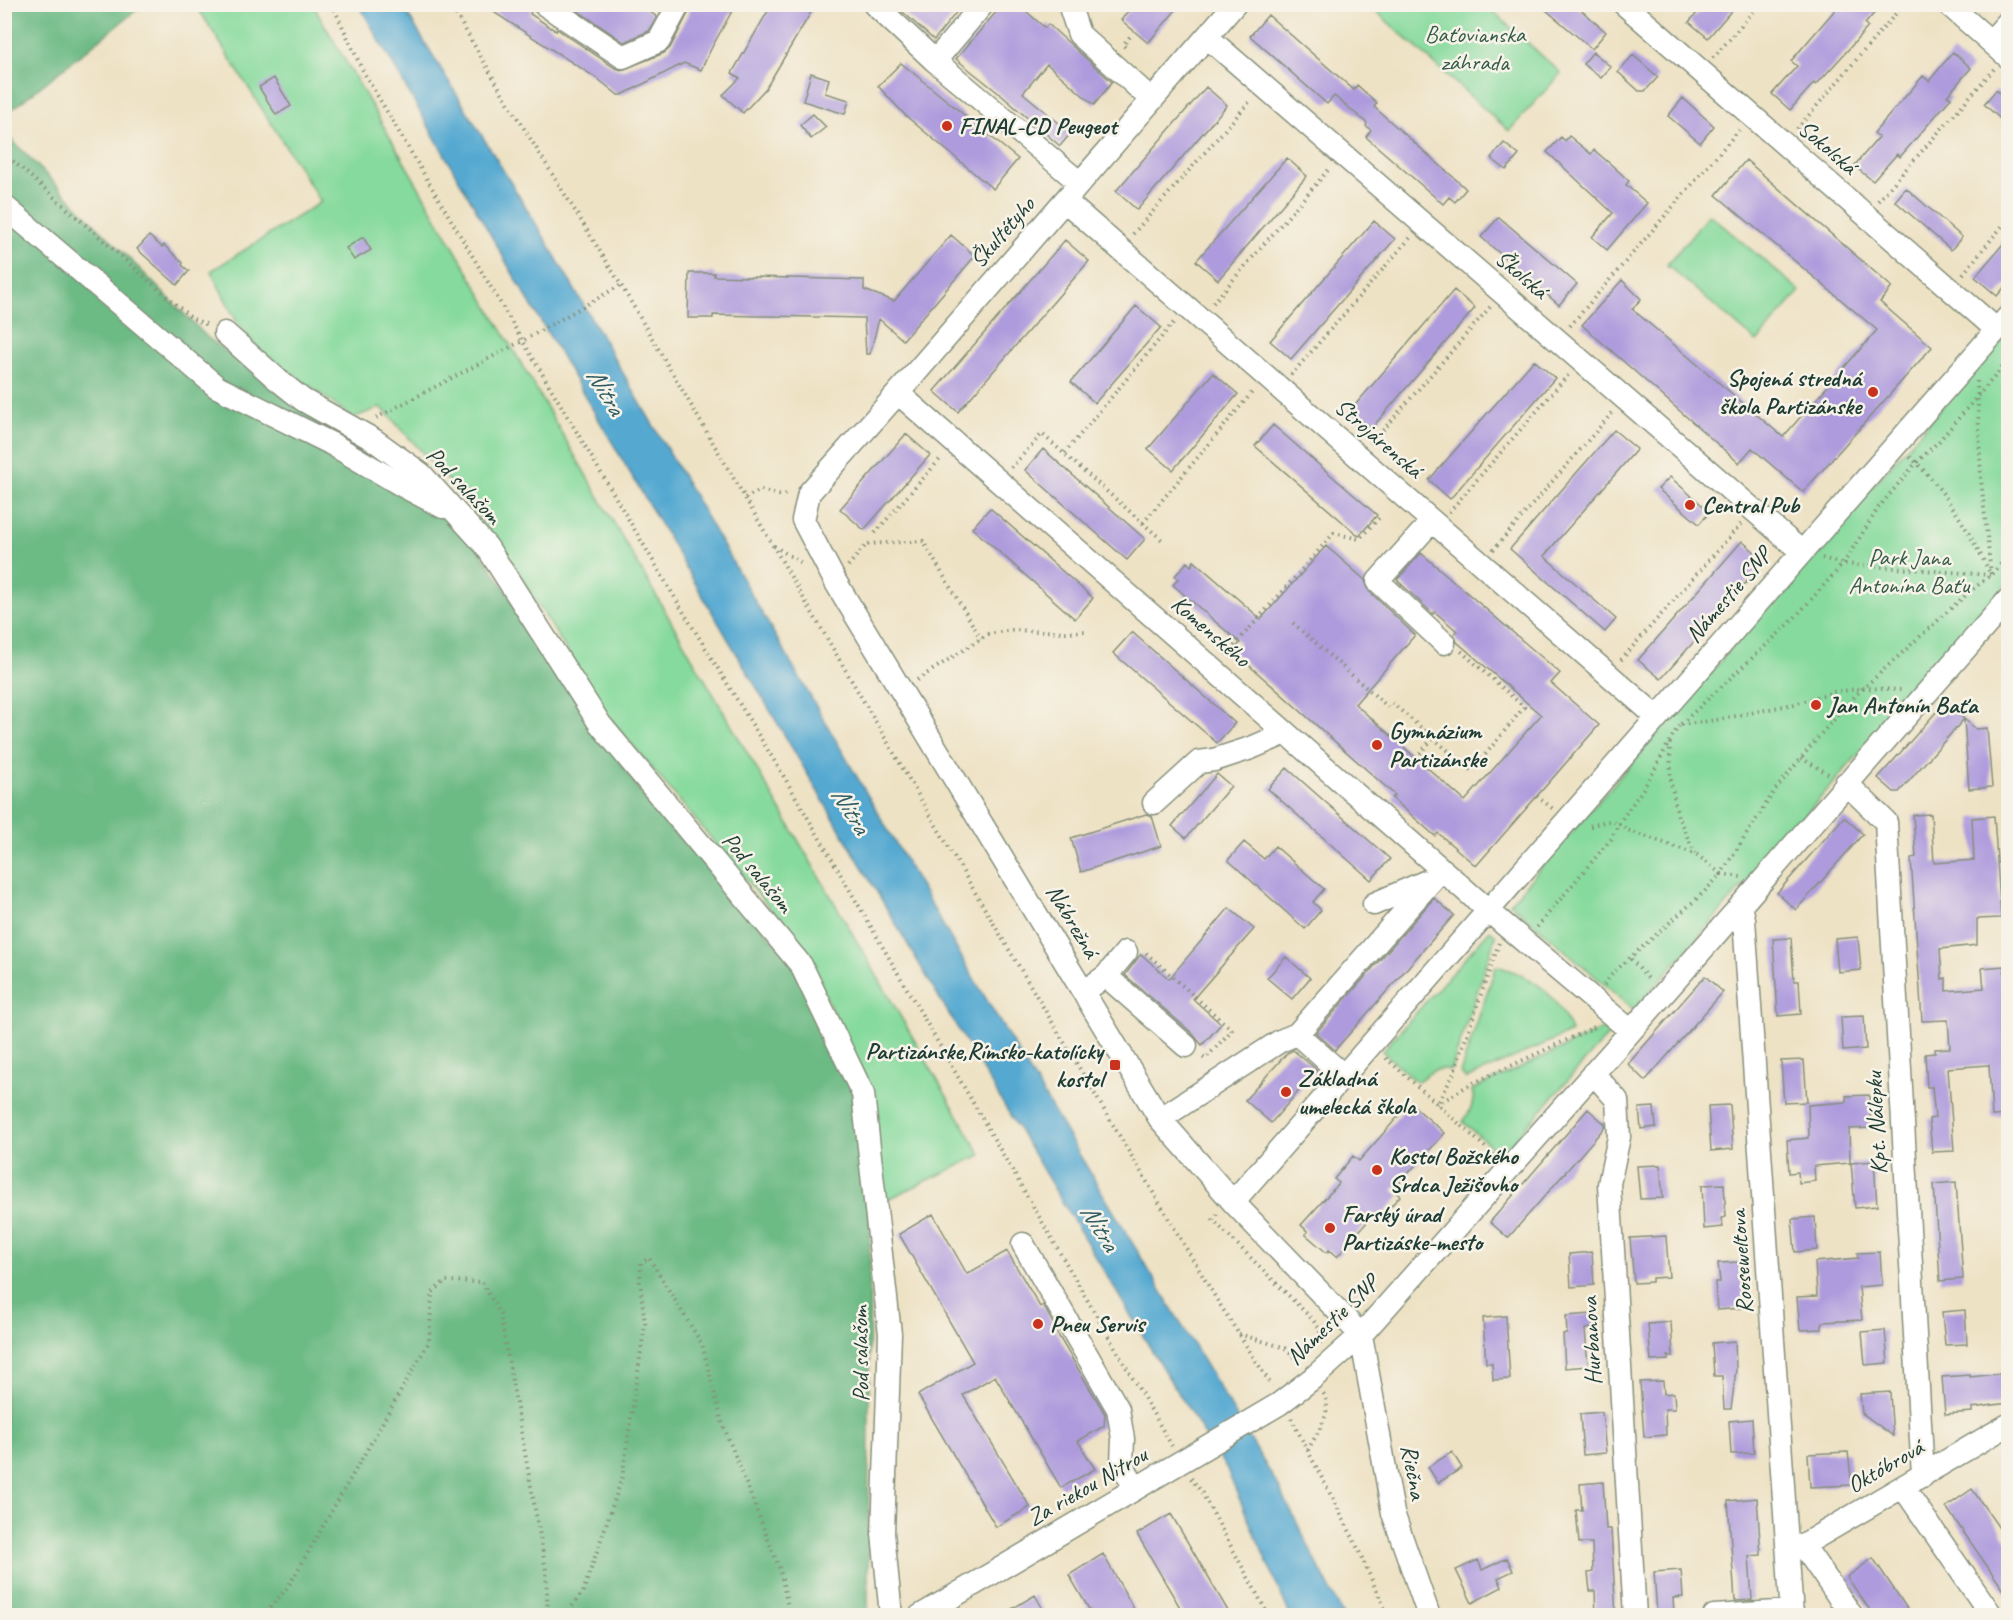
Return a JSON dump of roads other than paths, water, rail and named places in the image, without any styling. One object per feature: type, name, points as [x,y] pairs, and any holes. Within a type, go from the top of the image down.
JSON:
[{"type":"street","points":[[544,4],[623,57],[659,40],[679,4]]},
{"type":"street","points":[[874,4],[935,61],[1080,183]]},
{"type":"street","points":[[935,61],[983,4]]},
{"type":"street","points":[[1068,4],[1079,34],[1152,100]]},
{"type":"street","name":"Škultétyho","points":[[809,493],[1235,4]]},
{"type":"street","name":"Sokolská","points":[[1624,4],[1950,289],[2003,323]]},
{"type":"street","points":[[1948,4],[2002,51],[2008,22]]},
{"type":"street","name":"Školská","points":[[1207,37],[1802,552]]},
{"type":"street","name":"Strojárenská","points":[[1065,201],[1481,564],[1609,674],[1660,713]]},
{"type":"street","points":[[4,206],[217,387],[330,442],[403,486],[455,513]]},
{"type":"street","name":"Námestie SNP","points":[[1227,1205],[2003,323]]},
{"type":"street","name":"Pod salašom","points":[[225,333],[303,400],[374,440],[421,474],[487,547],[600,724],[801,965],[863,1094],[890,1334],[883,1533],[891,1616]]},
{"type":"street","name":"Komenského","points":[[898,393],[1286,733],[1438,874],[1488,910]]},
{"type":"street","name":"Nábrežná","points":[[809,493],[803,520],[835,581],[1160,1119],[1227,1205],[1361,1335]]},
{"type":"street","points":[[1435,523],[1378,580],[1450,644]]},
{"type":"street","name":"Námestie SNP","points":[[1280,1403],[1313,1378],[1361,1335],[1631,1031],[1846,783],[2008,607]]},
{"type":"street","points":[[1154,803],[1199,762],[1214,760],[1251,748],[1286,733]]},
{"type":"street","name":"Kpt. Nálepku","points":[[1846,783],[1886,822],[1923,1476]]},
{"type":"street","points":[[1374,904],[1438,874]]},
{"type":"street","points":[[1160,1119],[1280,1041],[1297,1034],[1438,874]]},
{"type":"street","name":"Rooseweltova","points":[[1741,905],[1744,919],[1795,1546],[1792,1613]]},
{"type":"street","points":[[1488,910],[1631,1031]]},
{"type":"street","points":[[1084,991],[1106,976],[1126,952]]},
{"type":"street","points":[[1106,976],[1186,1047]]},
{"type":"street","points":[[1297,1034],[1343,1075]]},
{"type":"street","name":"Hurbanova","points":[[1593,1073],[1617,1100],[1619,1137],[1609,1184],[1635,1616]]},
{"type":"street","points":[[1023,1244],[1118,1409],[1123,1439],[1122,1463],[1135,1489]]},
{"type":"street","name":"Riečna","points":[[1361,1335],[1393,1513],[1429,1616]]},
{"type":"street","name":"Za riekou Nitrou","points":[[920,1616],[1280,1403]]},
{"type":"street","name":"Októbrová","points":[[1795,1546],[1923,1476],[2008,1425]]},
{"type":"street","points":[[1903,1487],[1992,1616]]},
{"type":"street","points":[[1795,1546],[1852,1616]]},
{"type":"street","points":[[1714,1616],[1792,1613]]},
{"type":"water","name":"Nitra","points":[[359,5],[402,5],[547,242],[973,977],[1280,1489],[1343,1615],[1290,1615],[1226,1468],[1163,1369],[937,994],[513,274]]},
{"type":"place","name":"FINAL-CD Peugeot","points":[[947,126]]},
{"type":"place","name":"Spojená stredná škola Partizánske","points":[[1873,392]]},
{"type":"place","name":"Central Pub","points":[[1690,505]]},
{"type":"place","name":"Jan Antonín Baťa","points":[[1816,705]]},
{"type":"place","name":"Gymnázium Partizánske","points":[[1377,745]]},
{"type":"place","name":"Partizánske,Rímsko-katolícky kostol","points":[[1115,1065]]},
{"type":"place","name":"Základná umelecká škola","points":[[1286,1092]]},
{"type":"place","name":"Kostol Božského Srdca Ježišovho","points":[[1377,1170]]},
{"type":"place","name":"Farský úrad Partizáske-mesto","points":[[1330,1228]]},
{"type":"place","name":"Pneu Servis","points":[[1038,1324]]},
{"type":"park label","name":"Baťovianska záhrada","points":[[1475,48]]},
{"type":"park label","name":"Park Jana Antonína Baťu","points":[[1909,571]]}]
